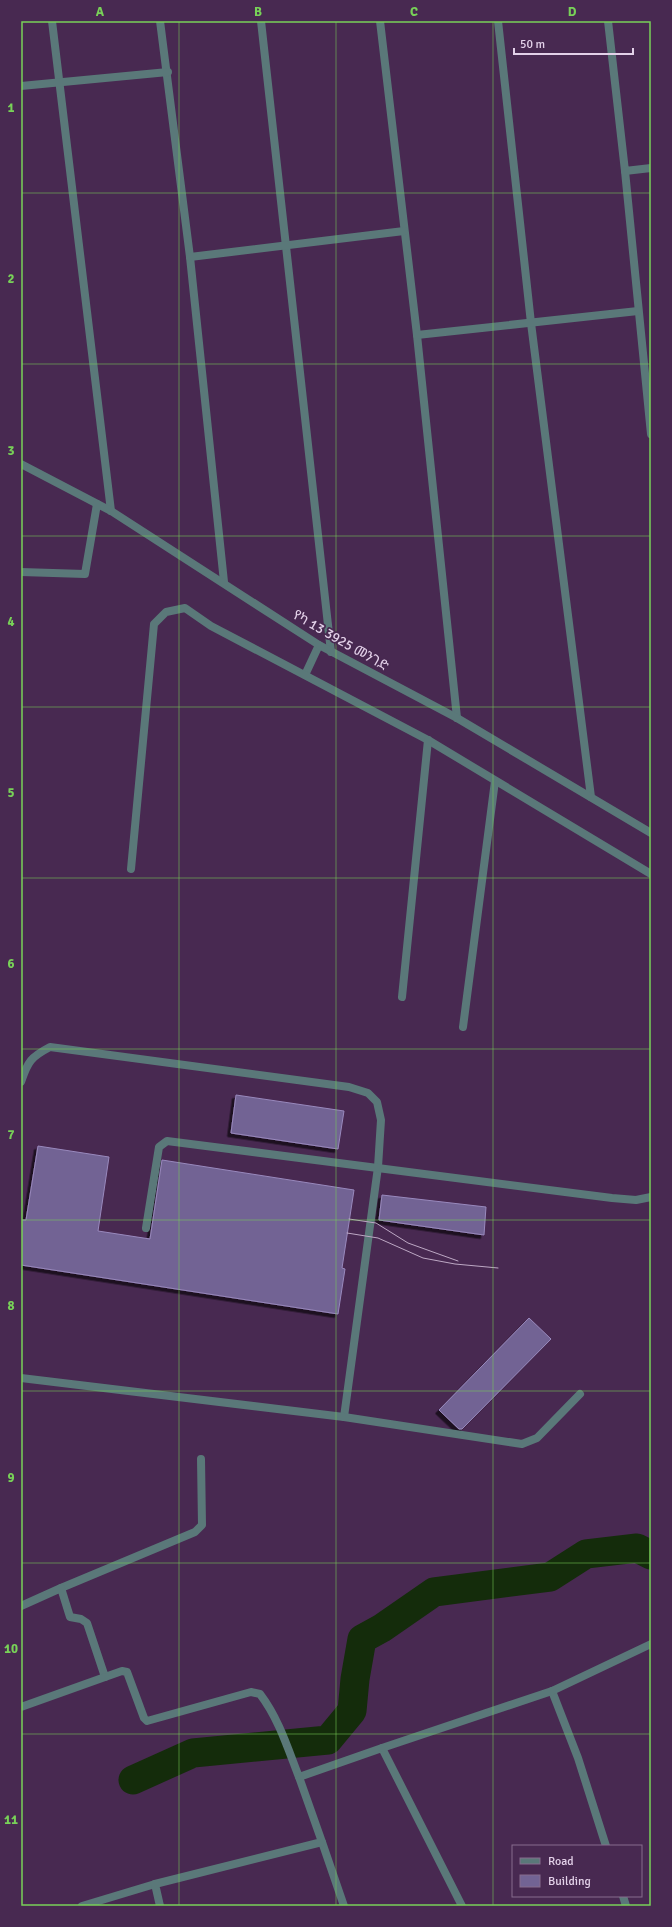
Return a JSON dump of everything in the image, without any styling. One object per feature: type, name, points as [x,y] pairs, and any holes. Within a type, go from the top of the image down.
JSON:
[{"type":"street","points":[[52,21],[61,84],[111,511]]},
{"type":"street","points":[[160,21],[168,72],[190,257],[224,582]]},
{"type":"street","points":[[261,21],[331,652]]},
{"type":"street","points":[[380,21],[417,336],[457,718]]},
{"type":"street","points":[[498,21],[531,323],[591,797]]},
{"type":"street","points":[[608,21],[625,171],[651,434]]},
{"type":"street","points":[[21,86],[61,84],[168,72]]},
{"type":"street","points":[[625,171],[651,168]]},
{"type":"street","points":[[190,257],[404,231]]},
{"type":"street","points":[[417,336],[638,312]]},
{"type":"street","name":"የካ 13 3925 መንገድ","points":[[21,464],[111,511],[224,582],[319,645],[457,718],[651,833]]},
{"type":"street","points":[[21,572],[86,574],[97,504]]},
{"type":"street","points":[[131,869],[154,624],[166,612],[185,608],[211,626],[428,740],[651,874]]},
{"type":"street","points":[[306,675],[319,645]]},
{"type":"street","points":[[402,997],[428,740]]},
{"type":"street","points":[[464,1026],[495,781]]},
{"type":"street","points":[[21,1082],[26,1068],[35,1055],[50,1047],[348,1087],[368,1094],[378,1102],[381,1120],[378,1167],[344,1417]]},
{"type":"street","points":[[146,1228],[160,1147],[167,1141],[612,1198],[636,1200],[651,1197]]},
{"type":"street","points":[[21,1378],[344,1417],[522,1444],[537,1438],[580,1394]]},
{"type":"street","points":[[21,1606],[195,1532],[202,1525],[201,1460]]},
{"type":"street","points":[[62,1588],[70,1617],[87,1622],[105,1676]]},
{"type":"street","points":[[299,1777],[552,1691],[651,1644]]},
{"type":"street","points":[[21,1707],[122,1671],[127,1672],[144,1718],[147,1721],[251,1692],[260,1694],[284,1737],[344,1906]]},
{"type":"street","points":[[552,1691],[578,1758],[606,1845]]},
{"type":"street","points":[[382,1748],[462,1906]]},
{"type":"street","points":[[82,1906],[155,1884],[322,1842]]},
{"type":"street","points":[[155,1884],[160,1906]]},
{"type":"building","points":[[236,1095],[344,1111],[338,1149],[231,1133]]},
{"type":"building","points":[[38,1146],[109,1157],[98,1231],[150,1239],[162,1160],[354,1190],[342,1268],[345,1269],[338,1314],[21,1265],[21,1220],[26,1220]]},
{"type":"building","points":[[382,1195],[486,1207],[484,1235],[379,1220]]},
{"type":"building","points":[[529,1318],[551,1339],[462,1429],[459,1429],[439,1410]]},
{"type":"waterway","points":[[133,1780],[193,1753],[328,1740],[352,1711],[355,1679],[362,1639],[382,1628],[434,1592],[550,1577],[586,1554],[637,1548],[651,1555]]},
{"type":"tram line","points":[[349,1219],[376,1223],[408,1243],[458,1261]]},
{"type":"tram line","points":[[347,1233],[378,1238],[423,1258],[455,1264],[498,1268]]}]
